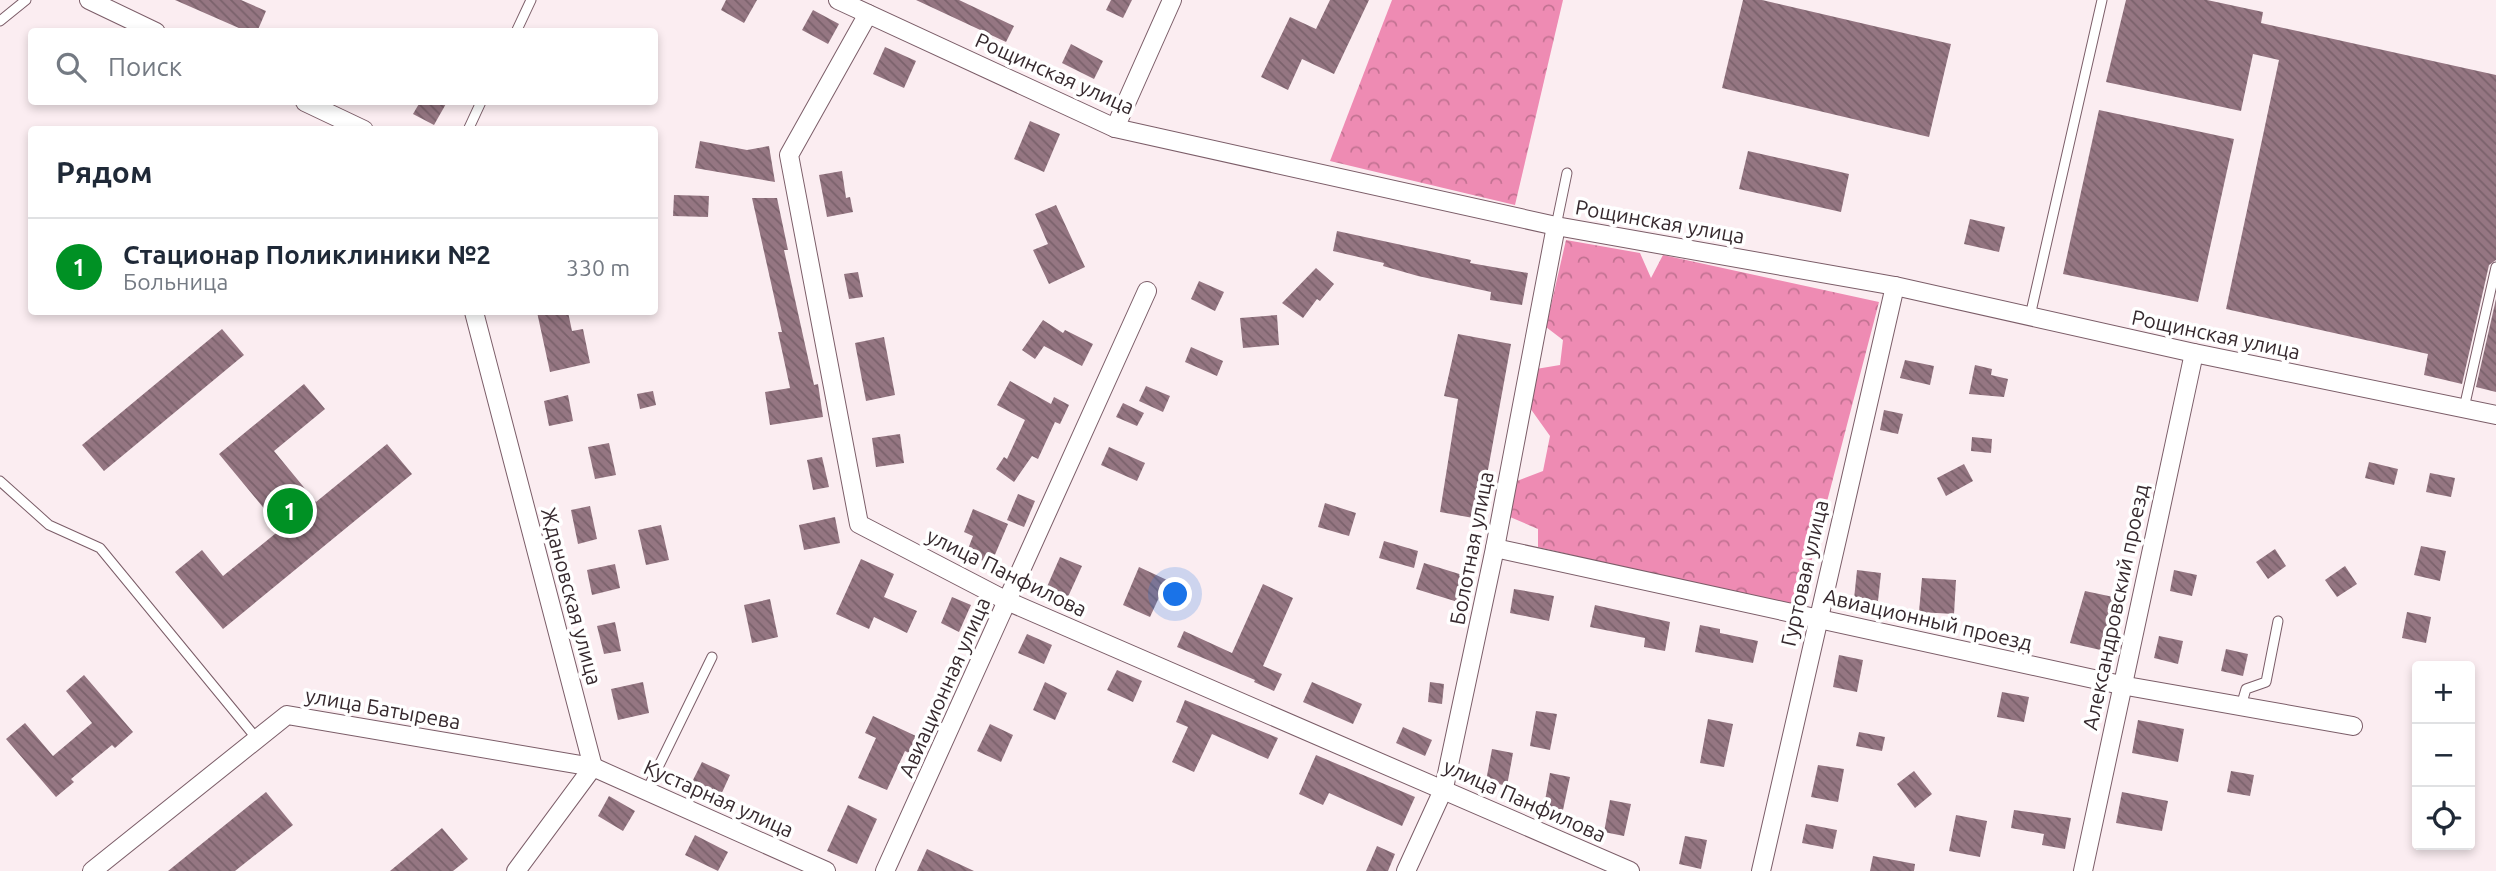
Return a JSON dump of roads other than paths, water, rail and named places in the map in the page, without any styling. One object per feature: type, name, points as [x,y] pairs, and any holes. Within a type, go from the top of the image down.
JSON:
[{"type":"street","points":[[89,0],[148,28]]},
{"type":"street","name":"Рощинская улица","points":[[838,0],[1115,128],[1556,226],[1895,286],[2194,353],[2496,415]]},
{"type":"street","points":[[1115,128],[1172,0]]},
{"type":"street","name":"улица Панфилова","points":[[868,14],[789,155],[859,524],[1007,601],[1444,788],[1630,871]]},
{"type":"street","points":[[310,105],[355,126]]},
{"type":"street","name":"Болотная улица","points":[[1406,871],[1444,788],[1495,548],[1556,226]]},
{"type":"street","name":"Гуртовая улица","points":[[1761,871],[1817,617],[1895,286]]},
{"type":"street","name":"Авиационная улица","points":[[885,871],[1147,291]]},
{"type":"street","name":"Ждановская улица","points":[[475,315],[593,767]]},
{"type":"street","name":"Александровский проезд","points":[[2083,871],[2194,353]]},
{"type":"street","name":"Авиационный проезд","points":[[1495,548],[2121,685],[2353,726]]},
{"type":"street","name":"улица Батырева","points":[[92,871],[287,715],[593,767]]},
{"type":"street","points":[[516,871],[593,767]]},
{"type":"street","name":"Кустарная улица","points":[[593,767],[826,871]]},
{"type":"lane","points":[[0,21],[26,0]]},
{"type":"lane","points":[[518,28],[531,0]]},
{"type":"lane","points":[[2031,316],[2102,0]]},
{"type":"lane","points":[[470,126],[480,105]]},
{"type":"lane","points":[[1556,226],[1567,173]]},
{"type":"lane","points":[[2464,408],[2496,267]]},
{"type":"lane","points":[[0,481],[49,525],[100,548],[257,739]]},
{"type":"lane","points":[[2241,706],[2246,689],[2266,682],[2278,621]]},
{"type":"lane","points":[[647,790],[712,657]]},
{"type":"place","name":"Стационар Поликлиники №2","points":[[290,511]]}]
